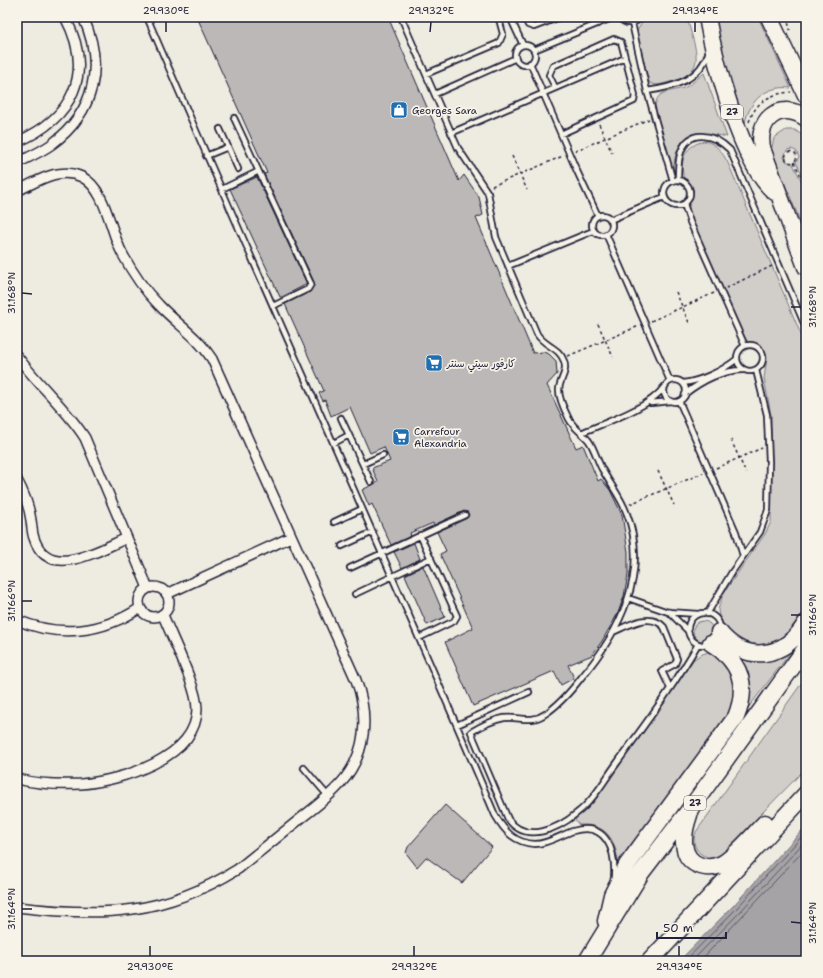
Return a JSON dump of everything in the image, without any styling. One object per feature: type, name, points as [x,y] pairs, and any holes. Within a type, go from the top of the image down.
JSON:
[{"type":"highway","name":"27","points":[[708,17],[712,44],[730,107],[745,144],[765,182],[780,195]]},
{"type":"highway","points":[[769,17],[806,95]]},
{"type":"highway","name":"27","points":[[806,118],[790,111],[778,112],[767,120],[761,131],[761,144],[806,267]]},
{"type":"highway","points":[[710,640],[730,644],[740,650],[753,653],[766,653],[779,649],[794,639],[806,623]]},
{"type":"highway","points":[[605,932],[612,895],[627,865],[736,717],[742,691],[738,671],[728,656],[710,640]]},
{"type":"highway","name":"27","points":[[587,961],[641,873],[690,809],[806,648]]},
{"type":"highway","name":"27","points":[[690,809],[684,832],[688,856],[697,864],[703,866],[715,866],[726,861],[784,804],[806,790]]},
{"type":"highway","points":[[650,961],[806,794]]},
{"type":"street","points":[[17,142],[39,132],[54,120],[66,106],[74,89],[78,71],[78,52],[74,34],[65,17]]},
{"type":"street","points":[[17,163],[42,150],[61,136],[77,119],[87,102],[93,84],[95,63],[93,42],[83,17]]},
{"type":"street","points":[[17,191],[46,177],[61,173],[68,173],[83,178],[95,187],[103,200],[109,223],[121,252],[138,280],[159,306],[201,344],[215,364],[356,680],[364,705],[364,728],[357,757],[348,774],[328,796],[238,869],[207,887],[173,901],[138,909],[102,913],[84,913],[17,907]]},
{"type":"street","points":[[17,356],[36,380],[71,418],[85,438],[148,588]]},
{"type":"street","points":[[17,480],[30,512],[33,537],[40,549],[50,557],[62,561],[75,560],[127,538]]},
{"type":"street","points":[[167,594],[292,537]]},
{"type":"street","points":[[158,587],[167,594],[170,604],[163,615],[150,617],[140,608],[140,596],[148,588],[158,587]]},
{"type":"street","points":[[17,620],[51,630],[78,631],[104,626],[129,615],[140,608]]},
{"type":"street","points":[[17,779],[35,783],[66,784],[113,778],[134,772],[158,761],[184,743],[195,724],[197,703],[163,615]]},
{"type":"lane","points":[[147,17],[206,156],[334,443],[495,815],[505,831],[517,840],[530,843],[543,843],[580,830],[593,831],[604,837],[612,848],[614,854],[615,870],[612,895]]},
{"type":"lane","points":[[401,17],[451,133],[462,155],[482,182],[488,193],[494,231],[539,337],[554,348],[563,358],[565,370],[559,389],[560,396],[571,422],[592,446],[603,471],[624,507],[631,524],[635,546],[633,579],[628,598],[613,632],[584,675],[546,714],[532,719],[504,718],[462,737]]},
{"type":"lane","points":[[510,17],[523,46]]},
{"type":"lane","points":[[524,17],[528,25],[534,27],[560,17]]},
{"type":"lane","points":[[534,50],[614,17]]},
{"type":"lane","points":[[619,17],[625,22],[632,23],[641,17]]},
{"type":"lane","points":[[426,74],[499,43],[503,34],[499,19]]},
{"type":"lane","points":[[632,23],[647,91],[675,181]]},
{"type":"lane","points":[[555,87],[550,75],[553,66],[614,39],[621,42],[635,95],[634,101],[561,134]]},
{"type":"lane","points":[[647,91],[672,86],[692,77],[704,62],[712,44]]},
{"type":"lane","points":[[523,46],[529,46],[534,50],[535,58],[530,63],[522,64],[516,58],[518,49],[523,46]]},
{"type":"lane","points":[[435,94],[516,58]]},
{"type":"lane","points":[[451,133],[555,87],[626,58]]},
{"type":"lane","points":[[530,63],[598,216]]},
{"type":"lane","points":[[234,118],[257,172],[311,286],[308,290],[273,306]]},
{"type":"lane","points":[[220,129],[238,169]]},
{"type":"lane","points":[[675,181],[681,154],[685,144],[691,138],[704,136],[713,137],[724,144],[736,162],[806,328]]},
{"type":"lane","points":[[206,156],[228,147]]},
{"type":"lane","points":[[222,190],[257,172]]},
{"type":"lane","points":[[675,181],[683,182],[689,189],[688,199],[684,204],[676,206],[671,204],[664,197],[665,187],[675,181]]},
{"type":"lane","points":[[610,220],[664,197]]},
{"type":"lane","points":[[684,204],[690,222],[745,346]]},
{"type":"lane","points":[[593,231],[602,236],[612,228],[610,220],[607,217],[598,216]]},
{"type":"lane","points":[[593,231],[592,222],[598,216]]},
{"type":"lane","points":[[508,266],[593,231]]},
{"type":"lane","points":[[606,234],[670,381]]},
{"type":"lane","points":[[581,433],[647,403],[658,395],[670,381],[677,380],[683,383],[704,377],[726,367],[737,359],[739,351],[745,346],[754,346],[761,351],[763,355],[762,364],[756,370],[733,370],[723,373],[695,386],[679,401],[647,403]]},
{"type":"lane","points":[[737,359],[742,368],[746,370]]},
{"type":"lane","points":[[707,614],[724,584],[760,532],[768,510],[769,445],[766,407],[756,370]]},
{"type":"lane","points":[[683,383],[685,394]]},
{"type":"lane","points":[[664,387],[665,396],[671,401]]},
{"type":"lane","points":[[679,401],[736,532],[743,556]]},
{"type":"lane","points":[[342,418],[371,482]]},
{"type":"lane","points":[[334,443],[350,435]]},
{"type":"lane","points":[[363,464],[383,455]]},
{"type":"lane","points":[[334,522],[362,509]]},
{"type":"lane","points":[[350,568],[464,515]]},
{"type":"lane","points":[[342,546],[372,532]]},
{"type":"lane","points":[[419,638],[454,622],[457,618],[420,536]]},
{"type":"lane","points":[[355,594],[431,558]]},
{"type":"lane","points":[[628,598],[668,612],[677,618],[688,632],[691,639],[710,640]]},
{"type":"lane","points":[[471,732],[508,819],[513,825],[522,832],[536,832],[560,825],[578,813],[585,805],[670,688],[720,628],[716,619],[707,614],[668,612]]},
{"type":"lane","points":[[688,632],[688,627],[692,618],[702,614]]},
{"type":"lane","points":[[613,632],[642,620],[654,620],[660,622],[664,626],[677,659],[675,664],[662,671],[670,688]]},
{"type":"lane","points":[[457,725],[529,692]]},
{"type":"lane","points":[[304,768],[328,796]]},
{"type":"path","points":[[597,119],[612,153]]},
{"type":"path","points":[[789,152],[794,152],[797,156],[794,162],[789,162],[786,158],[789,152]]},
{"type":"path","points":[[512,156],[527,190]]},
{"type":"path","points":[[794,162],[806,186]]},
{"type":"path","points":[[563,358],[682,308],[779,262]]},
{"type":"path","points":[[676,292],[690,325]]},
{"type":"path","points":[[598,324],[613,357]]},
{"type":"path","points":[[731,440],[746,472]]},
{"type":"path","points":[[624,507],[769,445]]},
{"type":"path","points":[[658,472],[674,505]]},
{"type":"shaded area","points":[[646,17],[687,17],[696,57],[695,65],[691,72],[683,78],[659,85],[651,84],[649,82],[636,32]]},
{"type":"shaded area","points":[[714,17],[758,17],[791,88],[774,89],[760,96],[751,107],[745,123],[724,62]]},
{"type":"shaded area","points":[[704,73],[727,137],[695,134],[688,137],[682,142],[678,149],[673,172],[655,108],[656,102],[658,97],[662,94],[686,87]]},
{"type":"shaded area","points":[[786,130],[795,130],[806,138],[806,182],[796,162],[799,157],[796,151],[792,149],[787,150],[784,157],[786,161],[793,164],[806,190],[806,235],[771,151],[774,138]]},
{"type":"shaded area","points":[[705,141],[713,144],[719,149],[728,163],[806,346],[806,607],[800,623],[790,638],[750,651],[726,630],[719,616],[718,610],[723,594],[765,534],[771,522],[771,415],[764,378],[767,358],[765,351],[759,345],[747,341],[693,222],[690,212],[689,206],[693,189],[692,186],[684,179],[682,166],[683,160],[688,150],[698,143]]},
{"type":"shaded area","points":[[703,621],[710,624],[713,631],[710,638],[703,641],[696,638],[693,631],[696,624]]},
{"type":"shaded area","points":[[724,643],[794,648],[745,712]]},
{"type":"shaded area","points":[[708,652],[717,654],[724,658],[728,663],[732,670],[738,704],[619,871],[614,844],[605,832],[590,825],[579,825],[575,820],[611,775],[694,659]]},
{"type":"shaded area","points":[[806,677],[806,768],[722,854],[716,857],[705,856],[696,849],[694,844],[696,832]]},
{"type":"water","points":[[806,826],[806,961],[679,961],[733,906]]},
{"type":"building","name":"كارفور سيتي سنتر","points":[[197,17],[388,17],[459,181],[464,175],[479,197],[483,215],[476,218],[533,353],[543,352],[549,354],[556,361],[557,374],[547,385],[576,448],[583,445],[598,481],[601,479],[610,490],[622,515],[628,552],[628,575],[624,596],[618,613],[592,655],[568,665],[574,678],[561,685],[554,671],[473,706],[445,642],[473,628],[440,554],[446,551],[437,532],[467,518],[469,514],[464,511],[434,525],[433,523],[410,533],[411,536],[391,545],[372,504],[369,506],[362,490],[378,482],[372,468],[390,461],[384,447],[370,453],[350,407],[331,416],[325,400],[323,401],[319,393],[324,391],[285,304],[310,292],[314,282],[264,174],[267,173]]},
{"type":"building","points":[[257,177],[307,284],[282,297],[280,297],[230,189]]},
{"type":"building","points":[[414,543],[420,559],[402,568],[394,552]]},
{"type":"building","points":[[423,566],[445,617],[427,625],[405,575]]},
{"type":"building","points":[[445,805],[492,847],[462,883],[426,857],[417,867],[406,853],[408,847]]},
{"type":"place","name":"Georges Sara","points":[[399,110]]},
{"type":"place","name":"كارفور سيتي سنتر","points":[[434,363]]},
{"type":"place","name":"Carrefour Alexandria","points":[[401,437]]}]
